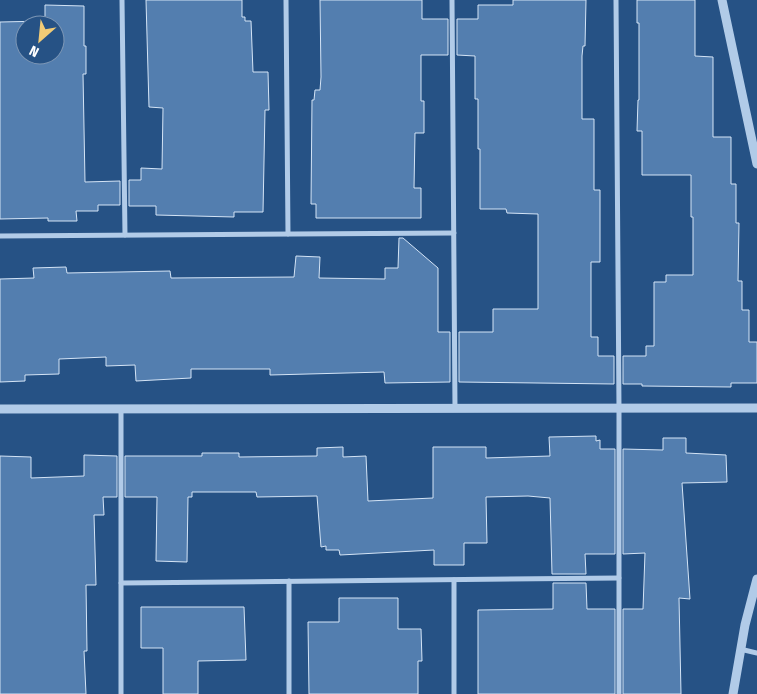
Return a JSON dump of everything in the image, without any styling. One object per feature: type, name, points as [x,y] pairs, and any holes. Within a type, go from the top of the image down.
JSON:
[{"type":"street","points":[[122,0],[125,235]]},
{"type":"street","points":[[286,0],[288,234]]},
{"type":"street","points":[[452,0],[455,408]]},
{"type":"street","points":[[616,0],[619,694]]},
{"type":"street","points":[[722,0],[757,164]]},
{"type":"street","points":[[0,236],[454,233]]},
{"type":"street","points":[[0,409],[757,408]]},
{"type":"street","points":[[121,409],[121,694]]},
{"type":"street","points":[[121,583],[619,578]]},
{"type":"street","points":[[454,580],[454,694]]},
{"type":"street","points":[[733,694],[740,649],[757,580]]},
{"type":"street","points":[[289,581],[289,694]]},
{"type":"street","points":[[740,649],[757,652]]},
{"type":"building","points":[[146,0],[242,0],[242,17],[245,17],[245,21],[251,21],[253,72],[268,72],[269,110],[265,110],[263,212],[234,212],[234,217],[156,215],[156,206],[129,206],[129,180],[141,180],[141,168],[162,169],[163,108],[149,107]]},
{"type":"building","points":[[320,0],[422,0],[422,19],[448,19],[448,55],[421,55],[421,101],[424,101],[424,133],[415,133],[414,188],[421,188],[421,218],[316,218],[316,204],[311,204],[312,100],[314,100],[315,90],[320,90]]},
{"type":"building","points":[[513,0],[586,0],[585,46],[583,46],[582,56],[582,119],[594,119],[594,190],[600,190],[600,262],[591,262],[591,337],[598,337],[598,356],[614,356],[614,384],[459,382],[459,332],[493,332],[493,309],[538,309],[538,214],[507,213],[506,209],[480,209],[480,149],[478,149],[478,99],[475,99],[475,56],[457,55],[457,19],[478,19],[478,5],[513,5]]},
{"type":"building","points":[[637,0],[695,0],[695,56],[713,57],[713,137],[731,137],[731,184],[736,184],[736,223],[739,223],[738,281],[742,281],[742,310],[749,310],[749,342],[757,342],[757,383],[731,383],[731,387],[623,384],[623,356],[646,356],[646,346],[654,346],[654,282],[666,282],[666,275],[693,275],[691,175],[642,175],[642,131],[637,131],[639,23],[637,23]]},
{"type":"building","points":[[45,5],[84,6],[84,46],[86,46],[86,74],[83,74],[85,182],[120,181],[120,205],[98,205],[98,211],[76,211],[77,221],[48,221],[48,218],[0,219],[0,22],[15,22],[15,65],[65,65],[65,15],[45,15]]},
{"type":"building","points":[[399,238],[403,238],[438,268],[438,332],[450,332],[450,382],[385,383],[384,372],[270,375],[270,369],[191,369],[191,378],[136,381],[135,365],[106,366],[106,357],[59,359],[59,374],[25,375],[25,381],[0,382],[0,279],[34,278],[33,268],[66,267],[67,273],[170,271],[171,278],[294,277],[296,256],[320,257],[319,278],[385,279],[385,268],[398,268]]},
{"type":"building","points":[[596,436],[596,441],[600,440],[600,449],[615,449],[615,554],[585,554],[586,574],[552,574],[550,498],[528,496],[486,497],[487,543],[464,543],[464,565],[434,565],[434,550],[340,555],[339,550],[326,550],[326,546],[321,547],[317,496],[257,497],[256,492],[192,492],[192,497],[188,497],[187,562],[156,561],[157,497],[125,497],[125,456],[202,456],[202,453],[239,453],[239,457],[317,456],[317,448],[343,447],[343,457],[366,456],[368,501],[433,498],[433,447],[486,447],[486,458],[550,456],[549,437]]},
{"type":"building","points":[[663,438],[686,438],[686,453],[726,455],[727,482],[682,483],[690,599],[679,598],[681,694],[623,694],[623,609],[643,609],[645,553],[623,554],[623,449],[663,450]]},
{"type":"building","points":[[84,455],[117,456],[117,497],[103,497],[104,515],[94,515],[96,585],[86,585],[87,651],[84,651],[86,694],[0,694],[0,456],[31,457],[31,478],[84,476]]},
{"type":"building","points":[[553,583],[586,583],[587,609],[615,609],[615,694],[478,694],[478,610],[553,609]]},
{"type":"building","points":[[339,598],[398,598],[398,629],[421,629],[422,661],[418,661],[418,694],[309,694],[308,622],[339,622]]},
{"type":"building","points":[[141,607],[244,607],[246,660],[198,661],[198,694],[163,694],[163,648],[141,648]]}]
